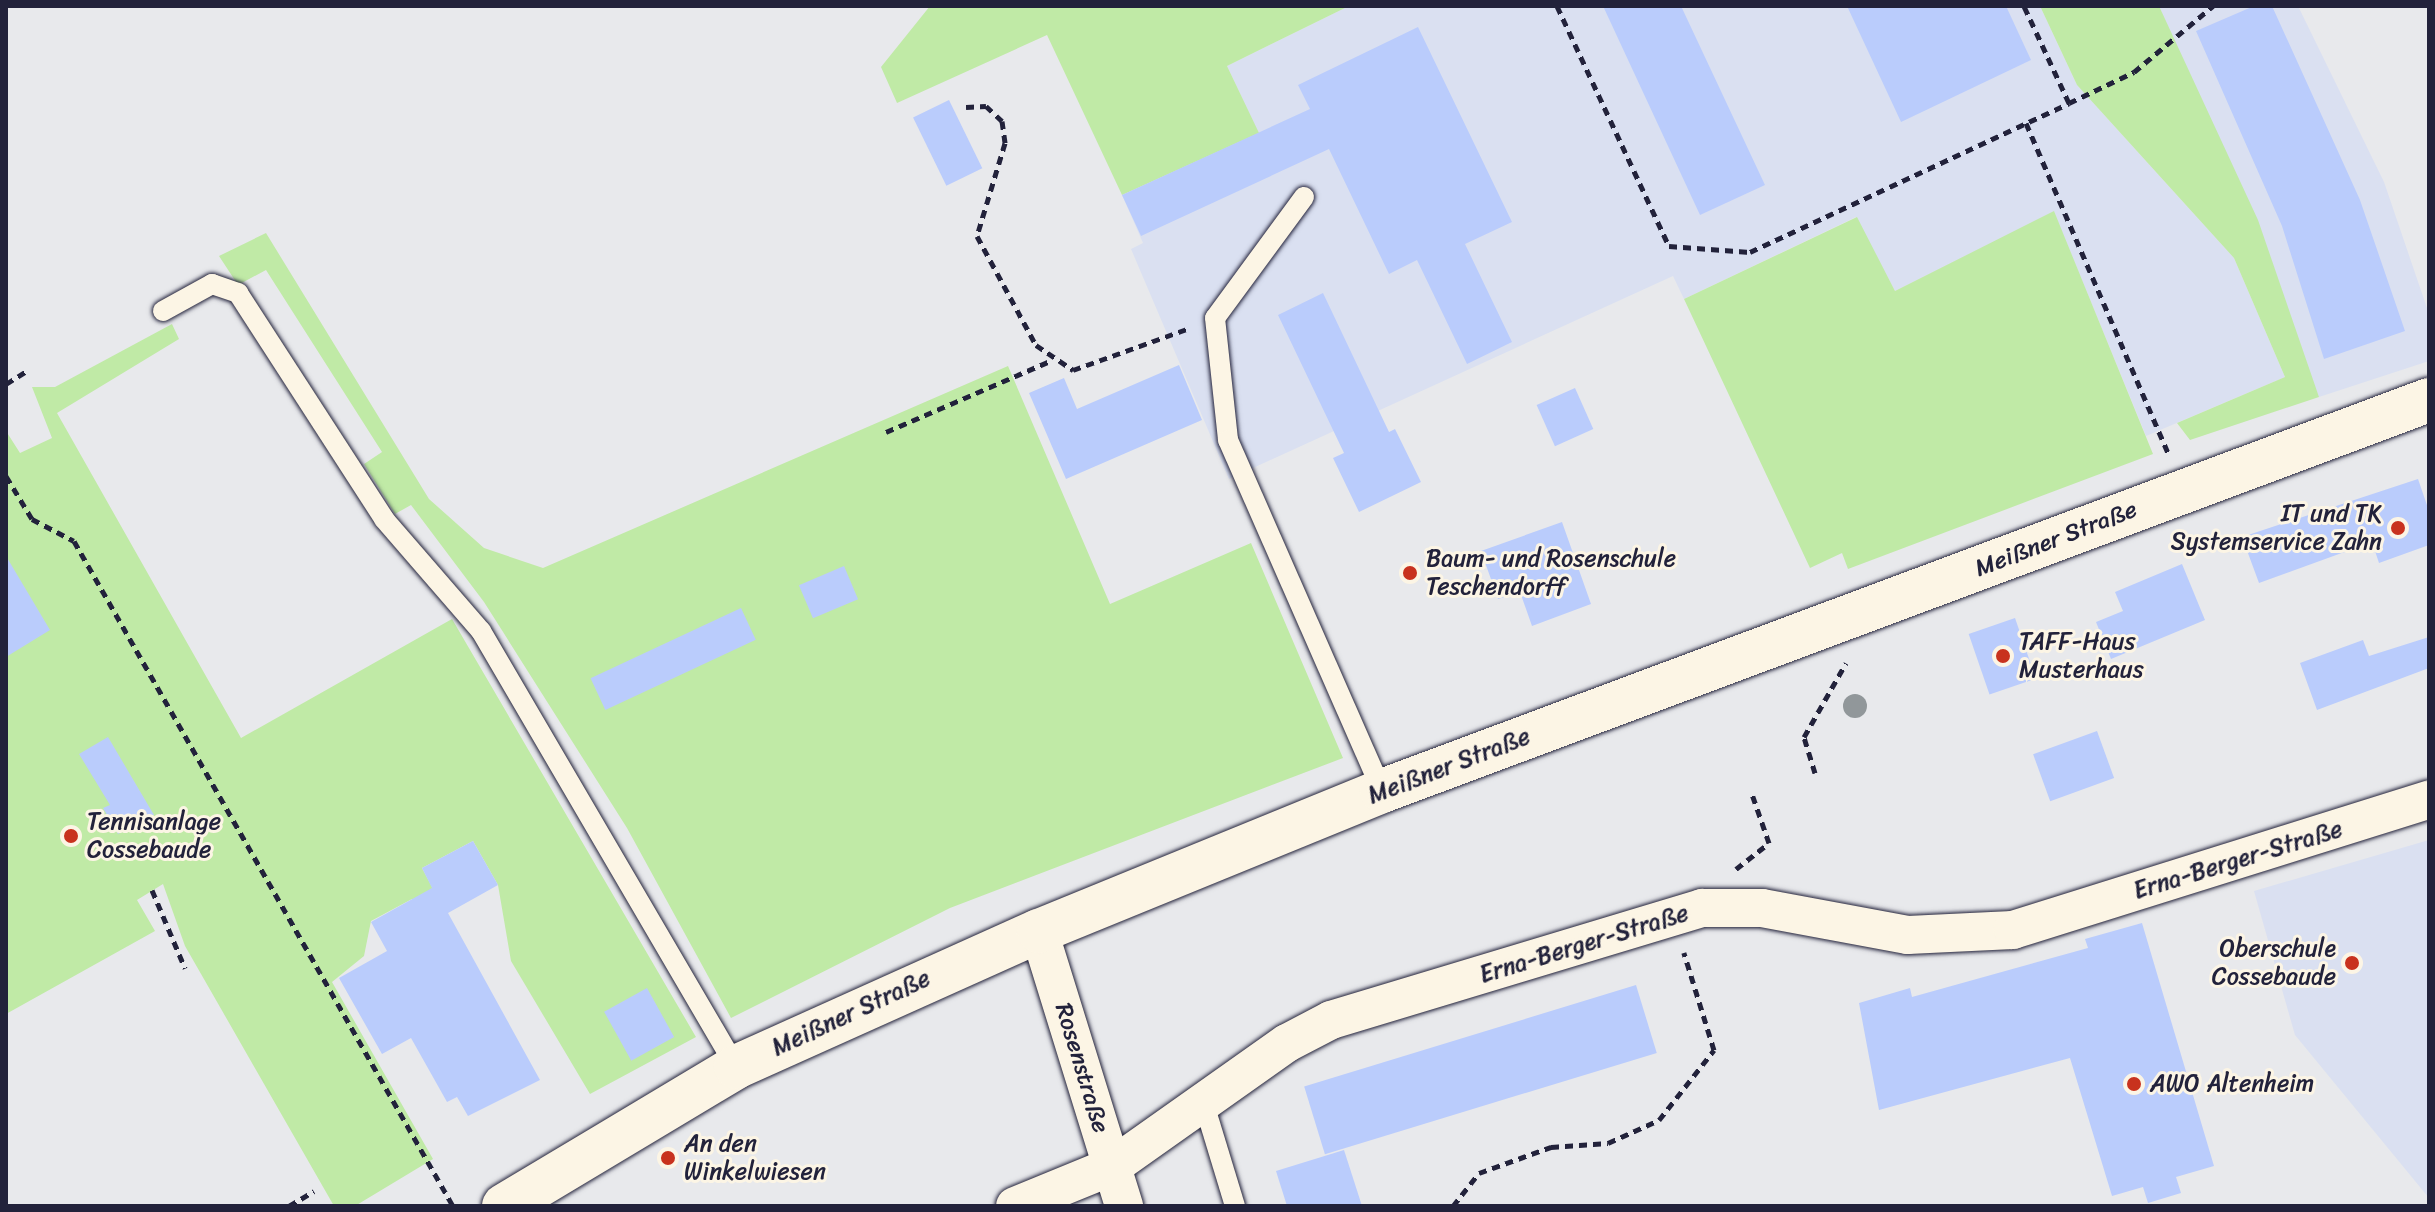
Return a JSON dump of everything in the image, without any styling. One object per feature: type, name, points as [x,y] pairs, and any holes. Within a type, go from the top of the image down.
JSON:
[{"type":"main road","name":"Meißner Straße","points":[[504,1206],[736,1067],[1039,931],[1382,791],[2429,400]]},
{"type":"street","name":"Erna-Berger-Straße","points":[[1015,1206],[1113,1166],[1331,1020],[1688,913],[1762,908],[1908,935],[2013,930],[2429,800]]},
{"type":"street","name":"Rosenstraße","points":[[1039,931],[1124,1206]]},
{"type":"lane","points":[[1304,197],[1215,318],[1228,440],[1382,791]]},
{"type":"lane","points":[[163,311],[212,284],[238,293],[384,519],[481,631],[736,1067]]},
{"type":"lane","points":[[1204,1104],[1235,1206]]},
{"type":"path","points":[[1557,6],[1669,246],[1750,252],[2134,72],[2213,6]]},
{"type":"path","points":[[2024,6],[2069,103]]},
{"type":"path","points":[[966,107],[986,106],[1002,121],[1005,143],[977,236],[1018,319],[1052,360],[1073,370],[1215,318]]},
{"type":"path","points":[[2026,123],[2157,426]]},
{"type":"path","points":[[886,432],[1052,360]]},
{"type":"path","points":[[6,384],[28,370]]},
{"type":"path","points":[[6,476],[32,519],[74,541],[453,1206]]},
{"type":"path","points":[[1815,773],[1804,737],[1851,655],[1838,621]]},
{"type":"path","points":[[1453,1206],[1479,1173],[1551,1147],[1608,1143],[1659,1120],[1714,1050],[1688,913],[1711,889],[1769,843],[1752,794]]},
{"type":"path","points":[[152,890],[185,968]]},
{"type":"path","points":[[289,1206],[314,1191]]},
{"type":"shaded area","points":[[1349,6],[2040,6],[2077,85],[2234,258],[2285,377],[2146,436],[2054,212],[1895,291],[1856,217],[1684,299],[1673,276],[1229,479],[1131,249],[1143,243],[1122,195],[1258,132],[1227,66]]},
{"type":"shaded area","points":[[2159,6],[2298,6],[2384,182],[2429,314],[2429,361],[2319,397]]},
{"type":"shaded area","name":"Oberschule Cossebaude","points":[[2429,840],[2429,1198],[2295,1035],[2254,891]]},
{"type":"green space","points":[[930,6],[1349,6],[1227,66],[1259,133],[1122,195],[1047,35],[897,103],[881,67]]},
{"type":"green space","points":[[2040,6],[2159,6],[2258,220],[2319,397],[2190,440],[2177,423],[2285,377],[2234,258],[2077,85]]},
{"type":"green space","points":[[2054,211],[2153,454],[1848,569],[1842,553],[1810,568],[1684,299],[1857,217],[1895,291]]},
{"type":"green space","points":[[266,233],[429,499],[484,548],[543,568],[1008,366],[1110,604],[1251,543],[1343,758],[950,908],[731,1018],[627,828],[484,602],[411,505],[395,514],[364,464],[382,452],[266,270],[238,285],[219,256]]},
{"type":"green space","points":[[172,324],[179,339],[57,413],[241,738],[452,619],[696,1037],[590,1094],[511,961],[498,885],[473,841],[422,868],[446,913],[428,925],[412,899],[371,921],[364,956],[332,982],[433,1159],[355,1206],[334,1206],[185,946],[163,884],[137,900],[155,931],[6,1014],[6,431],[20,453],[52,438],[32,387],[55,387]]},
{"type":"building","points":[[1603,6],[1681,6],[1765,185],[1700,215]]},
{"type":"building","points":[[1847,6],[2006,6],[2031,60],[1901,122]]},
{"type":"building","points":[[2254,6],[2272,6],[2360,200],[2405,331],[2324,359],[2282,226],[2196,31]]},
{"type":"building","points":[[1418,27],[1512,222],[1465,244],[1512,342],[1467,364],[1417,260],[1389,274],[1329,149],[1141,236],[1122,195],[1310,109],[1298,85]]},
{"type":"building","points":[[949,100],[982,168],[946,186],[913,118]]},
{"type":"building","points":[[1323,293],[1389,432],[1395,429],[1421,482],[1359,512],[1333,458],[1344,453],[1278,315]]},
{"type":"building","points":[[1179,365],[1202,420],[1066,479],[1029,393],[1064,378],[1077,409]]},
{"type":"building","points":[[1575,388],[1593,429],[1555,446],[1537,405]]},
{"type":"building","points":[[2418,479],[2429,511],[2429,545],[2379,563],[2372,542],[2259,583],[2242,537]]},
{"type":"building","points":[[1562,522],[1591,604],[1532,626],[1520,592],[1498,599],[1481,551]]},
{"type":"building","points":[[6,556],[50,630],[6,657]]},
{"type":"building","points":[[2182,564],[2205,620],[2111,659],[2096,622],[2123,611],[2115,592]]},
{"type":"building","points":[[844,566],[858,599],[813,618],[799,585]]},
{"type":"building","points":[[741,608],[756,640],[605,710],[591,678]]},
{"type":"building","name":"TAFF-Haus Musterhaus","points":[[2015,618],[2036,679],[1990,694],[1969,634]]},
{"type":"building","points":[[2429,637],[2429,668],[2317,710],[2300,663],[2363,640],[2369,656]]},
{"type":"building","points":[[2097,731],[2114,778],[2050,801],[2033,754]]},
{"type":"building","points":[[108,737],[154,815],[118,834],[103,808],[110,805],[79,754]]},
{"type":"building","points":[[473,841],[498,885],[448,913],[540,1080],[468,1116],[457,1097],[447,1102],[411,1038],[382,1054],[339,978],[387,951],[371,922],[432,888],[422,868]]},
{"type":"building","name":"AWO Altenheim","points":[[2142,923],[2214,1166],[2176,1177],[2181,1193],[2148,1203],[2143,1187],[2112,1196],[2070,1058],[1879,1110],[1859,1003],[1910,988],[1912,997],[2088,948],[2085,939]]},
{"type":"building","points":[[1636,985],[1657,1053],[1325,1154],[1304,1086]]},
{"type":"building","points":[[647,988],[674,1037],[631,1061],[604,1012]]},
{"type":"building","points":[[1344,1150],[1362,1206],[1287,1206],[1276,1171]]},
{"type":"place","name":"IT und TK Systemservice Zahn","points":[[2398,528]]},
{"type":"place","name":"Baum- und Rosenschule Teschendorff","points":[[1410,573]]},
{"type":"place","name":"TAFF-Haus Musterhaus","points":[[2003,656]]},
{"type":"place","name":"Tennisanlage Cossebaude","points":[[71,836]]},
{"type":"place","name":"Oberschule Cossebaude","points":[[2352,963]]},
{"type":"place","name":"AWO Altenheim","points":[[2134,1084]]},
{"type":"place","name":"An den Winkelwiesen","points":[[668,1158]]}]
